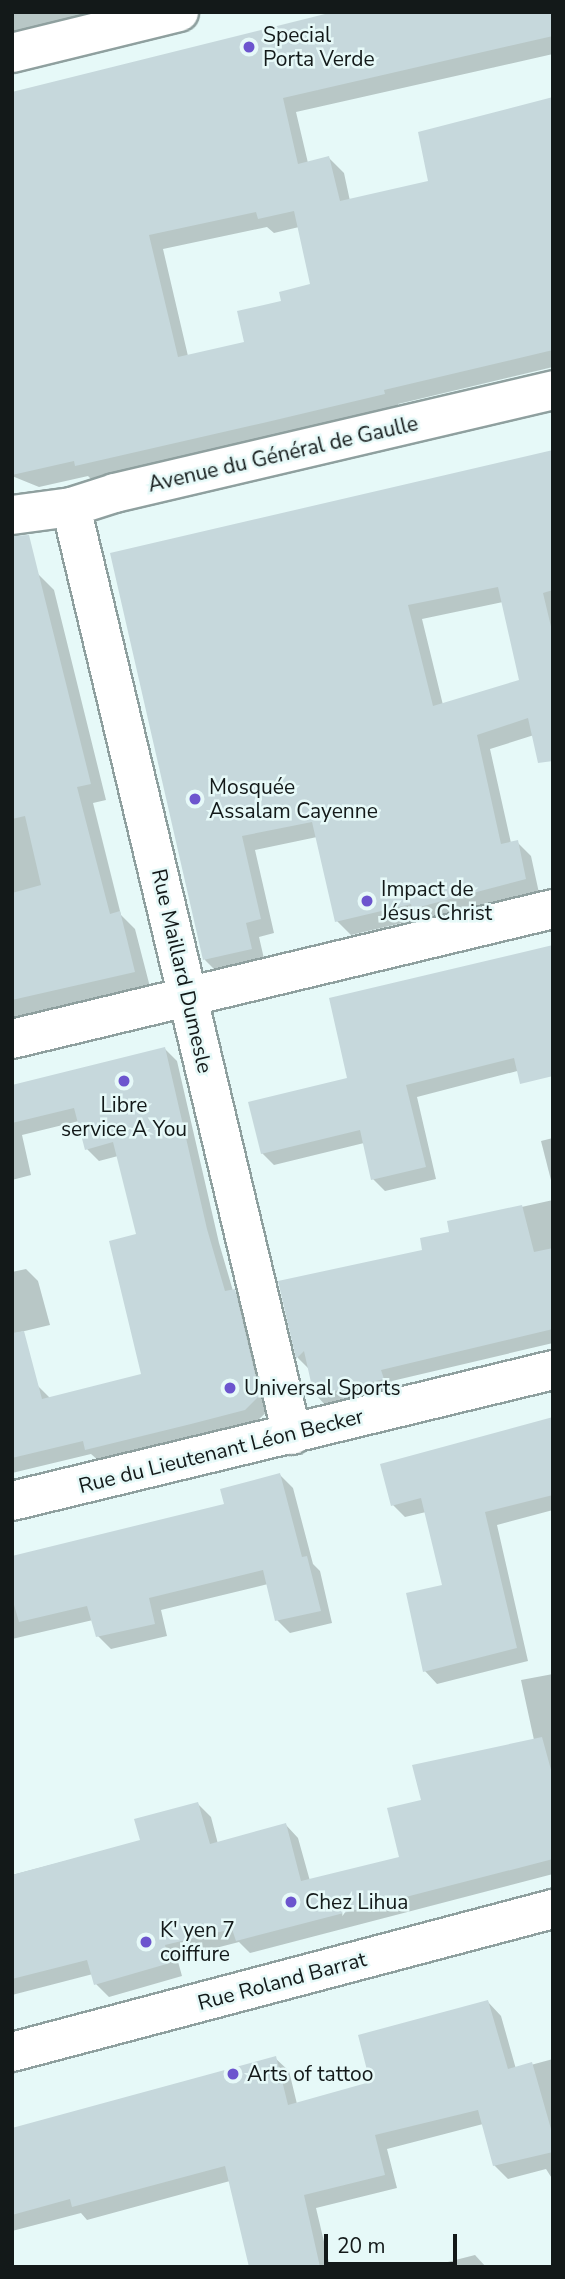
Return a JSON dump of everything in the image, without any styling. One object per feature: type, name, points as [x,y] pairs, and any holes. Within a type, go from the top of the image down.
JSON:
[{"type":"street","points":[[12,53],[179,12]]},
{"type":"street","name":"Avenue du Général de Gaulle","points":[[13,513],[71,507],[115,494],[553,390]]},
{"type":"street","name":"Rue Maillard Dumesle","points":[[71,507],[177,943],[187,998],[292,1435]]},
{"type":"street","points":[[12,1039],[553,909]]},
{"type":"street","name":"Rue du Lieutenant Léon Becker","points":[[12,1501],[553,1370]]},
{"type":"street","name":"Rue Roland Barrat","points":[[12,2052],[553,1909]]},
{"type":"building","points":[[333,12],[553,12],[553,36],[283,98],[298,164],[329,156],[340,201],[428,181],[418,132],[553,97],[553,350],[384,390],[385,394],[263,423],[75,466],[74,461],[12,475],[12,92]],"holes":[[[294,211],[310,284],[279,292],[281,301],[237,311],[244,342],[178,357],[149,235],[256,212],[258,219]]]},
{"type":"building","points":[[553,450],[553,590],[543,593],[553,635],[553,761],[538,763],[528,718],[477,735],[501,844],[518,840],[526,879],[412,909],[411,904],[335,922],[312,822],[242,836],[261,919],[246,923],[252,949],[203,960],[110,553]],"holes":[[[498,587],[519,680],[433,706],[408,605]]]},
{"type":"building","points":[[29,535],[91,784],[77,787],[110,914],[120,911],[135,972],[12,1000],[12,893],[41,885],[25,816],[12,819],[12,536]]},
{"type":"building","points":[[553,945],[553,1076],[520,1084],[514,1058],[406,1085],[426,1167],[371,1180],[360,1130],[261,1154],[248,1102],[347,1078],[329,998]]},
{"type":"building","points":[[165,1047],[207,1229],[225,1291],[235,1289],[260,1395],[245,1410],[191,1424],[85,1450],[83,1441],[12,1458],[12,1333],[24,1331],[42,1399],[141,1374],[109,1241],[136,1234],[113,1142],[85,1150],[74,1108],[12,1123],[12,1085]]},
{"type":"building","points":[[522,1205],[534,1252],[553,1248],[553,1329],[381,1370],[384,1379],[314,1396],[304,1351],[296,1359],[278,1281],[422,1250],[420,1238],[449,1232],[447,1221]]},
{"type":"building","points":[[553,1417],[553,1495],[485,1512],[517,1648],[423,1672],[406,1593],[442,1585],[421,1498],[391,1506],[380,1464]]},
{"type":"building","points":[[280,1473],[302,1557],[307,1556],[321,1611],[275,1621],[263,1570],[149,1598],[155,1624],[96,1637],[87,1606],[19,1622],[12,1598],[12,1556],[224,1504],[220,1489]]},
{"type":"building","points":[[542,1737],[553,1777],[553,1859],[236,1941],[232,1929],[165,1945],[170,1963],[94,1985],[87,1960],[12,1979],[12,1875],[140,1840],[134,1819],[198,1802],[210,1844],[286,1823],[301,1881],[399,1857],[387,1808],[421,1800],[412,1765]]},
{"type":"building","points":[[488,2000],[508,2069],[532,2062],[553,2136],[553,2152],[493,2166],[478,2110],[375,2135],[385,2175],[304,2195],[320,2267],[249,2267],[225,2166],[72,2207],[70,2199],[12,2215],[12,2128],[276,2056],[288,2105],[370,2082],[358,2035]]},
{"type":"place","name":"Special Porta Verde","points":[[249,47]]},
{"type":"place","name":"Mosquée Assalam Cayenne","points":[[195,799]]},
{"type":"place","name":"Impact de Jésus Christ","points":[[367,901]]},
{"type":"place","name":"Libre service A You","points":[[124,1081]]},
{"type":"place","name":"Universal Sports","points":[[230,1388]]},
{"type":"place","name":"Chez Lihua","points":[[291,1902]]},
{"type":"place","name":"K' yen 7 coiffure","points":[[146,1942]]},
{"type":"place","name":"Arts of tattoo","points":[[233,2074]]}]
